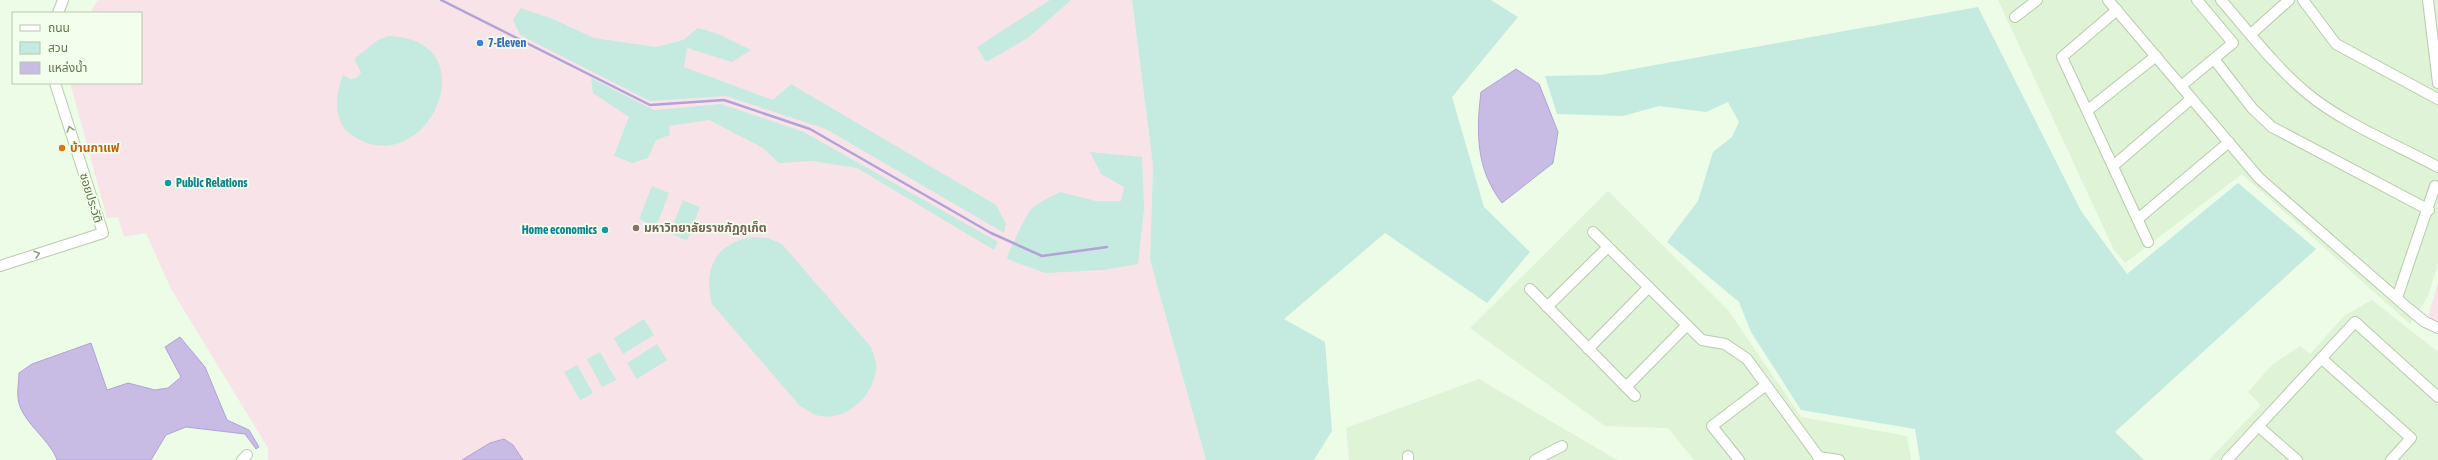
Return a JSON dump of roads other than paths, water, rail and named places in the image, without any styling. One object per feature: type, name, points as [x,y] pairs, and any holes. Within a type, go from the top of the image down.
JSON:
[{"type":"street","points":[[58,12],[63,0]]},
{"type":"street","points":[[2015,18],[2037,0]]},
{"type":"street","points":[[2108,0],[2259,178],[2424,322],[2438,328]]},
{"type":"street","points":[[2181,86],[2233,43],[2197,0]]},
{"type":"street","points":[[2221,0],[2289,78],[2309,95],[2332,111],[2438,168]]},
{"type":"street","points":[[2251,34],[2288,0]]},
{"type":"street","points":[[2303,0],[2336,44],[2438,99]]},
{"type":"street","points":[[2428,0],[2438,82]]},
{"type":"street","points":[[2117,10],[2062,57],[2139,218],[2148,242]]},
{"type":"street","points":[[2088,110],[2156,56]]},
{"type":"street","points":[[2214,59],[2252,108],[2272,127],[2429,210]]},
{"type":"street","name":"ซอยประวัติ","points":[[0,266],[103,233],[55,84]]},
{"type":"street","points":[[2113,166],[2191,99]]},
{"type":"street","points":[[2139,218],[2229,142]]},
{"type":"street","points":[[2397,298],[2429,210],[2435,186]]},
{"type":"street","points":[[1593,232],[1702,340],[1725,344],[1747,359],[1820,458],[1839,460]]},
{"type":"street","points":[[1547,307],[1608,247]]},
{"type":"street","points":[[1588,349],[1649,287]]},
{"type":"street","points":[[1530,289],[1635,396]]},
{"type":"street","points":[[2227,460],[2355,322],[2438,397]]},
{"type":"street","points":[[1626,388],[1687,325]]},
{"type":"street","points":[[2321,358],[2411,438],[2391,460]]},
{"type":"street","points":[[1739,460],[1712,426],[1766,385]]},
{"type":"street","points":[[2258,426],[2297,460]]},
{"type":"street","points":[[1535,460],[1562,446]]},
{"type":"water","points":[[1516,69],[1539,84],[1558,132],[1553,163],[1502,203],[1493,190],[1483,164],[1479,136],[1479,107],[1481,92]]},
{"type":"water","points":[[180,337],[205,367],[227,420],[249,430],[259,447],[256,449],[245,434],[186,427],[166,435],[151,460],[57,460],[48,445],[29,422],[20,406],[18,398],[19,373],[32,364],[91,343],[107,390],[128,383],[155,390],[168,388],[181,377],[165,347]]},
{"type":"water","points":[[504,439],[513,445],[523,460],[462,460],[490,443]]},
{"type":"waterway","points":[[441,0],[650,105],[724,100],[810,129],[991,233],[1042,256],[1107,247]]},
{"type":"place","name":"7-Eleven","points":[[480,43]]},
{"type":"place","name":"บ้านกาแฟ","points":[[62,148]]},
{"type":"place","name":"Public Relations","points":[[168,183]]},
{"type":"place","name":"มหาวิทยาลัยราชภัฏภูเก็ต","points":[[636,228]]},
{"type":"place","name":"Home economics","points":[[605,230]]}]
